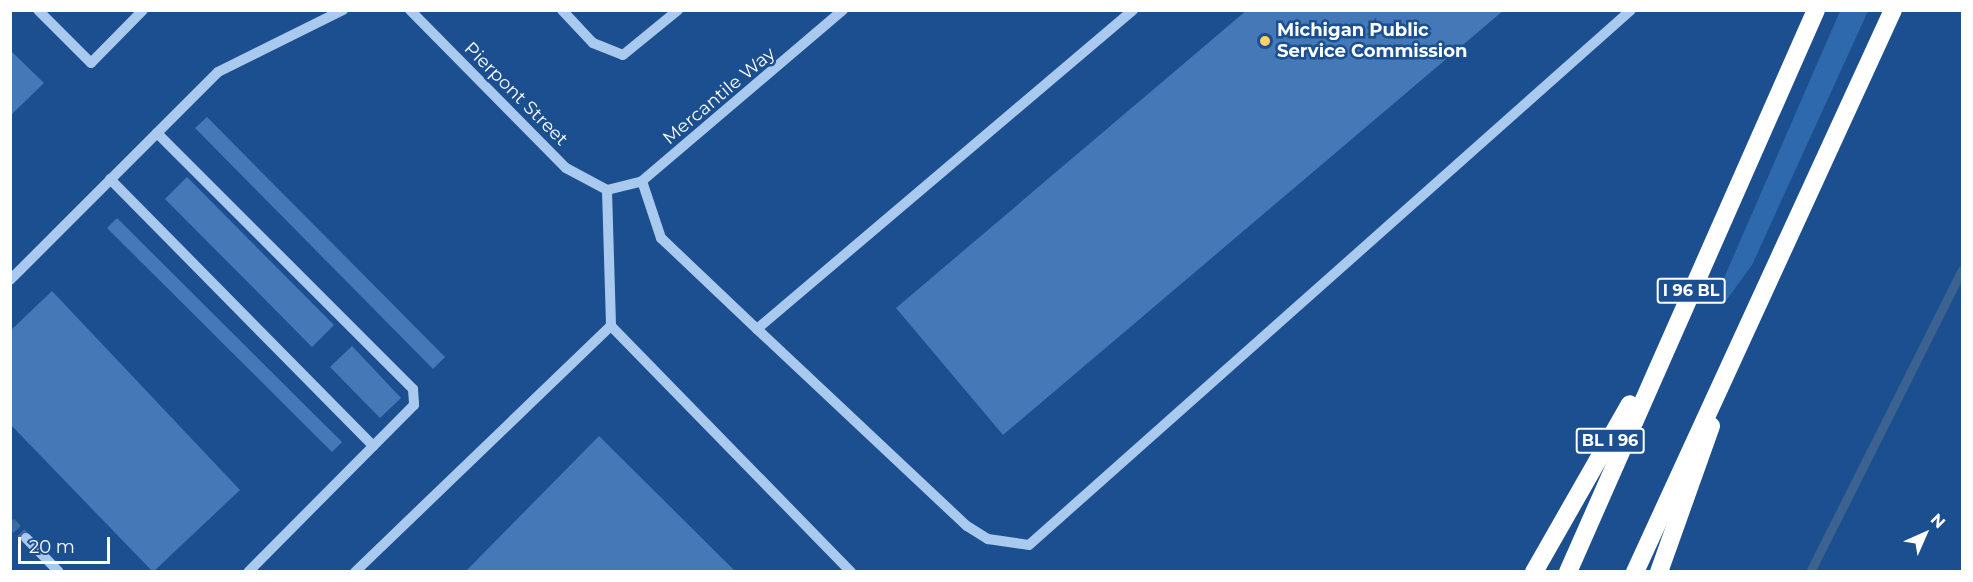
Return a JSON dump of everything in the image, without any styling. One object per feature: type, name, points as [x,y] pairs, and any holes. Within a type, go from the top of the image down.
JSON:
[{"type":"highway","name":"I 96 BL","points":[[1568,572],[1816,10]]},
{"type":"highway","points":[[1635,572],[1679,470],[1721,393],[1893,10]]},
{"type":"highway","name":"BL I 96","points":[[1534,572],[1683,308]]},
{"type":"highway","points":[[1659,572],[1698,474],[1721,393]]},
{"type":"street","points":[[38,10],[91,63],[143,10]]},
{"type":"street","points":[[10,280],[218,72],[343,10]]},
{"type":"street","name":"Pierpont Street","points":[[410,10],[566,168],[607,190]]},
{"type":"street","points":[[561,10],[593,43],[623,55],[678,10]]},
{"type":"street","name":"Mercantile Way","points":[[607,190],[642,181],[843,10]]},
{"type":"street","points":[[757,329],[1133,10]]},
{"type":"street","points":[[642,181],[661,238],[757,329],[967,526],[988,539],[1029,545],[1631,10]]},
{"type":"street","points":[[157,133],[412,389],[414,405],[248,572]]},
{"type":"street","points":[[110,179],[373,446]]},
{"type":"street","points":[[607,190],[611,326],[851,572]]},
{"type":"street","points":[[355,572],[611,326]]},
{"type":"street","points":[[26,538],[59,572]]},
{"type":"shaded area","points":[[1840,11],[1868,11],[1752,265],[1725,302],[1720,298],[1721,285]]},
{"type":"building","points":[[1247,10],[1504,10],[1003,435],[896,308]]},
{"type":"building","points":[[10,50],[44,83],[10,116]]},
{"type":"building","points":[[207,117],[445,357],[433,369],[195,128]]},
{"type":"building","points":[[187,177],[334,325],[312,347],[165,199]]},
{"type":"building","points":[[117,218],[342,442],[332,452],[107,228]]},
{"type":"building","points":[[52,291],[240,490],[153,572],[10,424],[10,331]]},
{"type":"building","points":[[352,346],[401,398],[380,418],[330,367]]},
{"type":"building","points":[[599,436],[736,572],[465,572]]},
{"type":"waterway","points":[[1810,572],[1962,270]]},
{"type":"tunnel","points":[[10,522],[26,538]]},
{"type":"place","name":"Michigan Public Service Commission","points":[[1265,41]]}]
